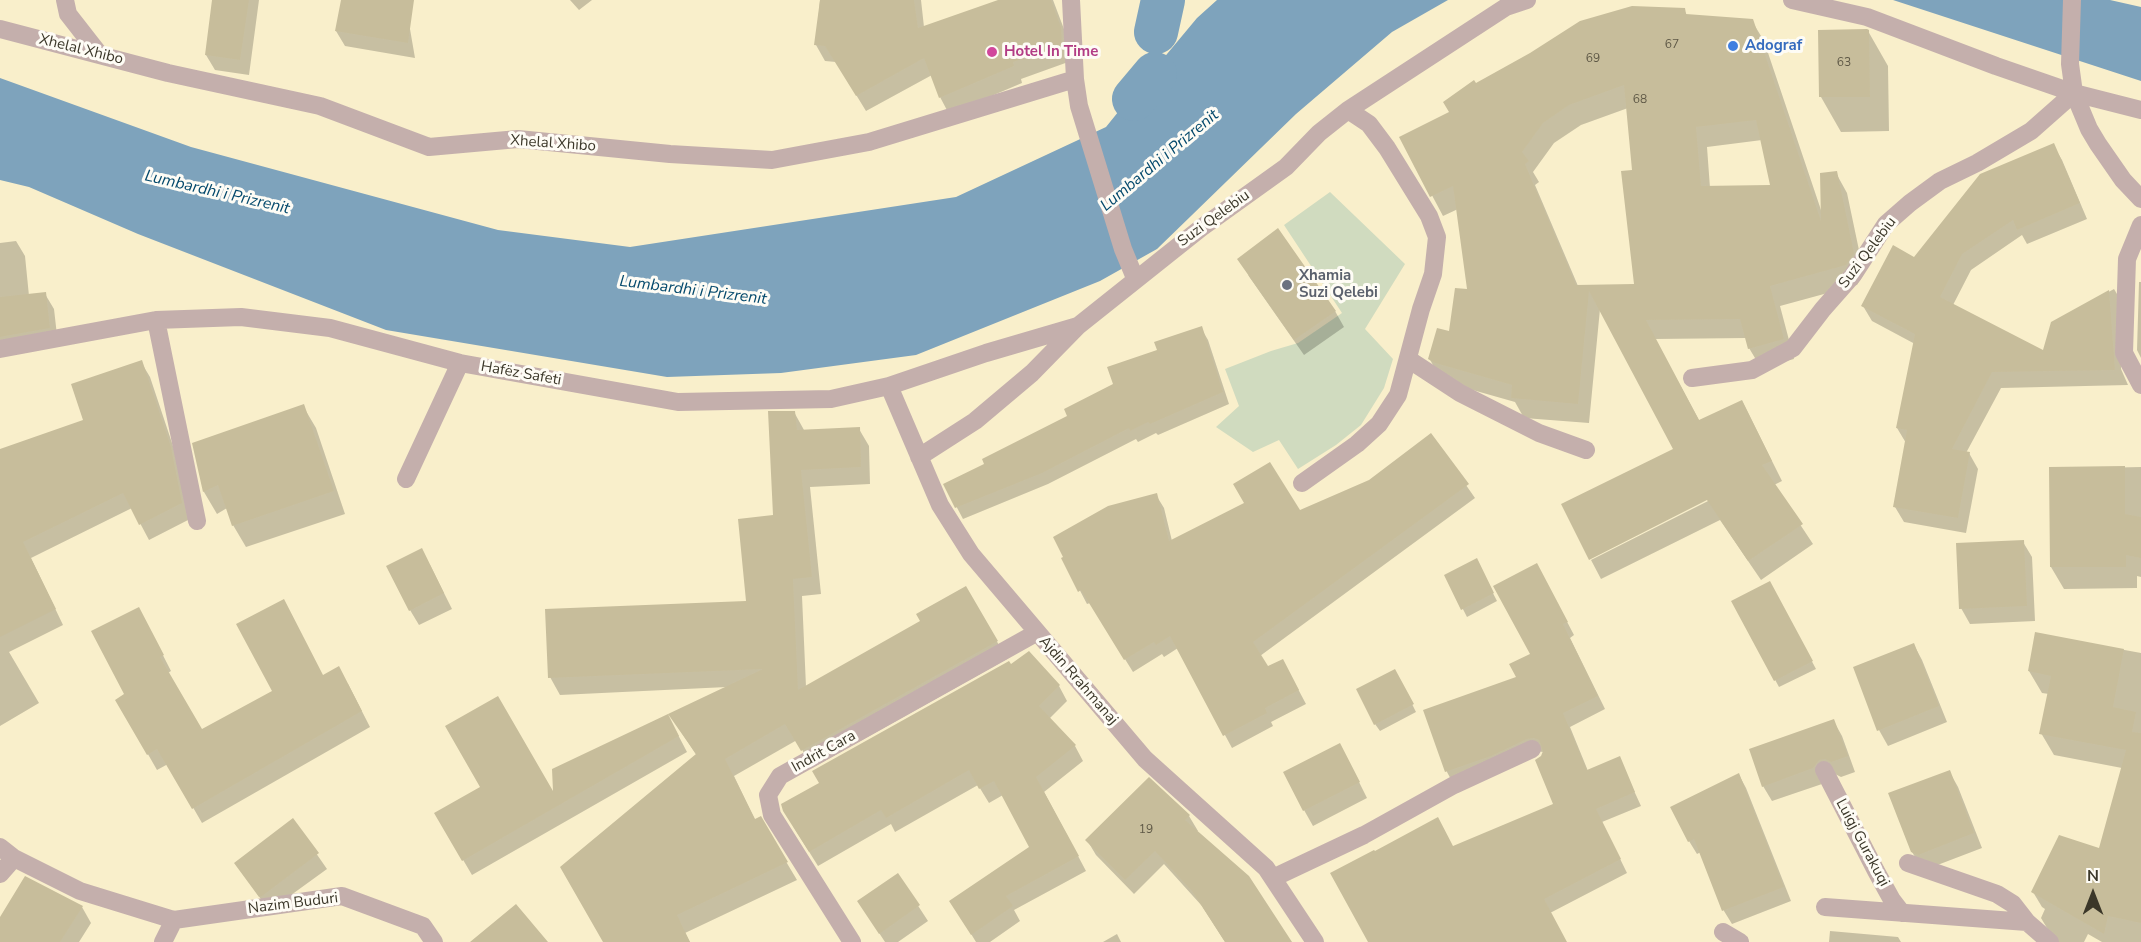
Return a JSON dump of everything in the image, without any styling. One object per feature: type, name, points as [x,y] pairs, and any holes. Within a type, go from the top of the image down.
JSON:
[{"type":"street","points":[[65,0],[68,14],[100,55]]},
{"type":"street","points":[[1071,0],[1075,79],[1079,106],[1123,249],[1135,278]]},
{"type":"street","name":"Suzi Qelebiu","points":[[919,457],[975,421],[1032,373],[1078,326],[1135,278],[1286,167],[1319,133],[1348,110],[1506,7],[1527,0]]},
{"type":"street","points":[[1792,0],[1867,17],[1995,66],[2074,93],[2141,110]]},
{"type":"street","points":[[2072,0],[2070,64],[2074,93],[2098,144],[2123,180],[2141,199]]},
{"type":"street","name":"Xhelal Xhibo","points":[[0,30],[168,73],[320,106],[429,147],[518,139],[670,154],[772,160],[869,141],[1075,79]]},
{"type":"street","name":"Suzi Qelebiu","points":[[1692,378],[1752,370],[1793,348],[1853,275],[1894,217],[1941,181],[2031,131],[2074,93]]},
{"type":"street","points":[[1302,483],[1357,444],[1379,424],[1398,395],[1421,309],[1433,274],[1437,237],[1429,216],[1387,148],[1369,124],[1348,110]]},
{"type":"street","points":[[2141,225],[2127,259],[2124,353],[2141,384]]},
{"type":"street","name":"Hafëz Safeti","points":[[0,349],[156,320],[242,317],[330,328],[460,363],[678,402],[831,399],[889,386]]},
{"type":"street","points":[[156,320],[196,521]]},
{"type":"street","name":"Suzi Qelebiu","points":[[889,386],[986,353],[1078,326]]},
{"type":"street","points":[[1408,359],[1460,393],[1539,433],[1586,450]]},
{"type":"street","points":[[406,479],[460,363]]},
{"type":"street","name":"Ajdin Rrahmanaj","points":[[889,386],[940,505],[971,554],[1145,759],[1266,868],[1315,942]]},
{"type":"street","name":"Indrit Cara","points":[[852,942],[772,815],[768,795],[780,776],[1036,633]]},
{"type":"street","points":[[1273,878],[1364,835],[1454,785],[1532,748]]},
{"type":"street","name":"Luigj Gurakuqi","points":[[1824,770],[1876,871],[1902,914]]},
{"type":"street","name":"Nazim Buduri","points":[[0,874],[7,852],[80,891],[174,920],[342,896],[423,926],[434,942]]},
{"type":"street","name":"Luigj Gurakuqi","points":[[1908,863],[1997,894],[2013,904],[2027,922],[2050,942]]},
{"type":"street","name":"Luigj Gurakuqi","points":[[1825,907],[2027,922]]},
{"type":"street","points":[[163,942],[174,920]]},
{"type":"street","points":[[1724,932],[1740,942]]},
{"type":"green space","points":[[1330,192],[1405,264],[1365,329],[1393,359],[1384,388],[1361,425],[1336,445],[1298,469],[1279,440],[1253,452],[1216,427],[1239,406],[1225,369],[1298,343],[1342,313],[1284,225]]},
{"type":"water","name":"Lumbardhi i Prizrenit","points":[[1217,0],[1448,0],[1392,32],[1296,114],[1157,249],[1100,281],[916,355],[781,373],[667,377],[386,330],[138,234],[29,187],[0,180],[0,78],[191,147],[498,230],[630,247],[956,197],[1106,127],[1131,96],[1141,103],[1165,75],[1162,60],[1197,18]]},
{"type":"water","points":[[1893,0],[2110,0],[2141,7],[2141,81]]},
{"type":"building","points":[[212,0],[249,0],[240,60],[205,55]]},
{"type":"building","points":[[341,0],[414,0],[408,43],[335,31]]},
{"type":"building","points":[[820,0],[914,0],[918,28],[998,0],[1051,0],[1061,27],[1062,45],[1013,62],[1014,66],[939,98],[924,58],[856,96],[825,46],[814,45]]},
{"type":"building","points":[[1632,6],[1685,8],[1686,14],[1753,19],[1821,221],[1820,173],[1837,171],[1854,253],[1846,265],[1770,286],[1784,339],[1748,349],[1740,319],[1646,320],[1699,420],[1742,400],[1772,461],[1762,465],[1803,524],[1748,561],[1707,500],[1589,560],[1561,504],[1673,449],[1589,291],[1578,404],[1511,398],[1512,385],[1428,359],[1437,328],[1449,331],[1455,288],[1467,289],[1453,186],[1430,197],[1399,137],[1449,112],[1443,102],[1474,80],[1476,83],[1530,53],[1580,21]],"holes":[[[1624,85],[1632,170],[1621,171],[1634,284],[1576,285],[1525,164],[1529,161],[1522,152],[1543,123],[1569,105]],[[1756,120],[1770,185],[1701,186],[1696,127]]]},
{"type":"building","points":[[1818,30],[1869,30],[1870,97],[1819,97]]},
{"type":"building","points":[[2054,143],[2080,203],[2017,230],[2013,220],[1962,254],[1940,297],[2043,350],[2051,322],[2109,290],[2115,370],[1992,372],[1952,449],[1970,452],[1958,518],[1893,507],[1907,430],[1896,428],[1915,334],[1861,306],[1893,245],[1914,257],[1980,174]]},
{"type":"building","name":"Xhamia Suzi Qelebi","points":[[1278,228],[1336,311],[1294,340],[1237,259]]},
{"type":"building","points":[[46,292],[50,328],[0,337],[0,297]]},
{"type":"building","points":[[1202,326],[1223,392],[1150,424],[1148,422],[1130,431],[1129,428],[1042,473],[955,508],[943,484],[984,464],[982,459],[1067,416],[1064,409],[1113,384],[1107,367],[1157,350],[1154,342]]},
{"type":"building","points":[[142,360],[171,447],[182,503],[139,525],[123,493],[23,542],[56,609],[0,637],[0,449],[83,420],[71,384]]},
{"type":"building","points":[[304,404],[334,491],[232,526],[218,485],[203,492],[192,443]]},
{"type":"building","points":[[768,411],[795,411],[797,430],[860,427],[861,467],[801,470],[812,577],[793,579],[798,690],[920,621],[916,614],[966,586],[998,641],[801,751],[785,724],[725,759],[755,819],[761,816],[788,862],[677,915],[690,942],[603,942],[560,867],[696,754],[668,714],[763,669],[548,678],[545,609],[746,601],[738,519],[773,515]]},
{"type":"building","points":[[1431,433],[1469,484],[1253,642],[1268,666],[1283,659],[1299,690],[1265,708],[1267,713],[1223,736],[1170,636],[1156,645],[1154,642],[1124,660],[1081,590],[1078,592],[1053,537],[1108,506],[1157,493],[1169,541],[1244,503],[1233,484],[1270,462],[1300,510],[1369,480]]},
{"type":"building","points":[[2125,466],[2125,514],[2141,517],[2141,558],[2126,555],[2126,567],[2050,567],[2049,467]]},
{"type":"building","points":[[2024,540],[2027,606],[1959,609],[1956,543]]},
{"type":"building","points":[[422,548],[444,593],[409,611],[386,566]]},
{"type":"building","points":[[1477,558],[1494,593],[1461,610],[1444,575]]},
{"type":"building","points":[[1537,563],[1568,622],[1563,624],[1598,696],[1563,713],[1587,770],[1620,756],[1635,792],[1596,809],[1621,859],[1544,899],[1567,942],[1368,942],[1330,873],[1438,817],[1453,846],[1553,804],[1535,760],[1541,756],[1543,751],[1539,740],[1527,739],[1491,756],[1445,772],[1423,710],[1516,677],[1509,664],[1530,654],[1493,586]]},
{"type":"building","points":[[1770,581],[1813,661],[1774,681],[1731,601]]},
{"type":"building","points":[[284,599],[323,675],[339,666],[362,711],[192,809],[157,749],[147,755],[115,700],[124,694],[91,631],[139,607],[164,655],[160,657],[202,729],[272,691],[236,624]]},
{"type":"building","points":[[2035,632],[2124,649],[2113,707],[2136,712],[2132,732],[2141,733],[2141,923],[2108,916],[2104,934],[2031,892],[2059,835],[2099,848],[2126,750],[2039,734],[2051,676],[2028,671]]},
{"type":"building","points":[[1914,643],[1939,706],[1877,731],[1853,667]]},
{"type":"building","points":[[1029,651],[1060,685],[1039,706],[1076,745],[1036,777],[1079,856],[1006,896],[1013,906],[971,935],[949,901],[1029,847],[994,781],[979,789],[969,770],[886,818],[881,810],[809,852],[781,804],[819,783],[812,771],[1009,661],[1011,664]]},
{"type":"building","points":[[1395,669],[1414,704],[1374,725],[1356,689]]},
{"type":"building","points":[[498,696],[553,791],[552,769],[668,714],[679,736],[462,861],[434,813],[480,787],[445,726]]},
{"type":"building","points":[[1834,719],[1848,756],[1831,762],[1825,759],[1819,760],[1813,768],[1762,787],[1749,749]]},
{"type":"building","points":[[1340,743],[1360,782],[1303,811],[1283,772]]},
{"type":"building","points":[[1950,770],[1974,833],[1918,855],[1911,852],[1888,793]]},
{"type":"building","points":[[1739,773],[1784,887],[1722,911],[1694,839],[1688,842],[1670,807]]},
{"type":"building","points":[[1149,777],[1190,815],[1185,820],[1249,876],[1292,942],[1225,942],[1192,891],[1155,851],[1125,880],[1085,840]]},
{"type":"building","points":[[293,818],[319,853],[259,897],[234,863]]},
{"type":"building","points":[[898,873],[920,905],[879,934],[857,901]]},
{"type":"building","points":[[25,876],[83,906],[60,942],[0,942],[0,917]]},
{"type":"building","points":[[516,904],[548,942],[470,942]]},
{"type":"waterway","points":[[1156,32],[1163,0]]},
{"type":"waterway","points":[[1134,99],[1155,74]]},
{"type":"place","name":"Adograf","points":[[1733,46]]},
{"type":"place","name":"Hotel In Time","points":[[992,52]]},
{"type":"place","name":"Xhamia Suzi Qelebi","points":[[1287,285]]}]
